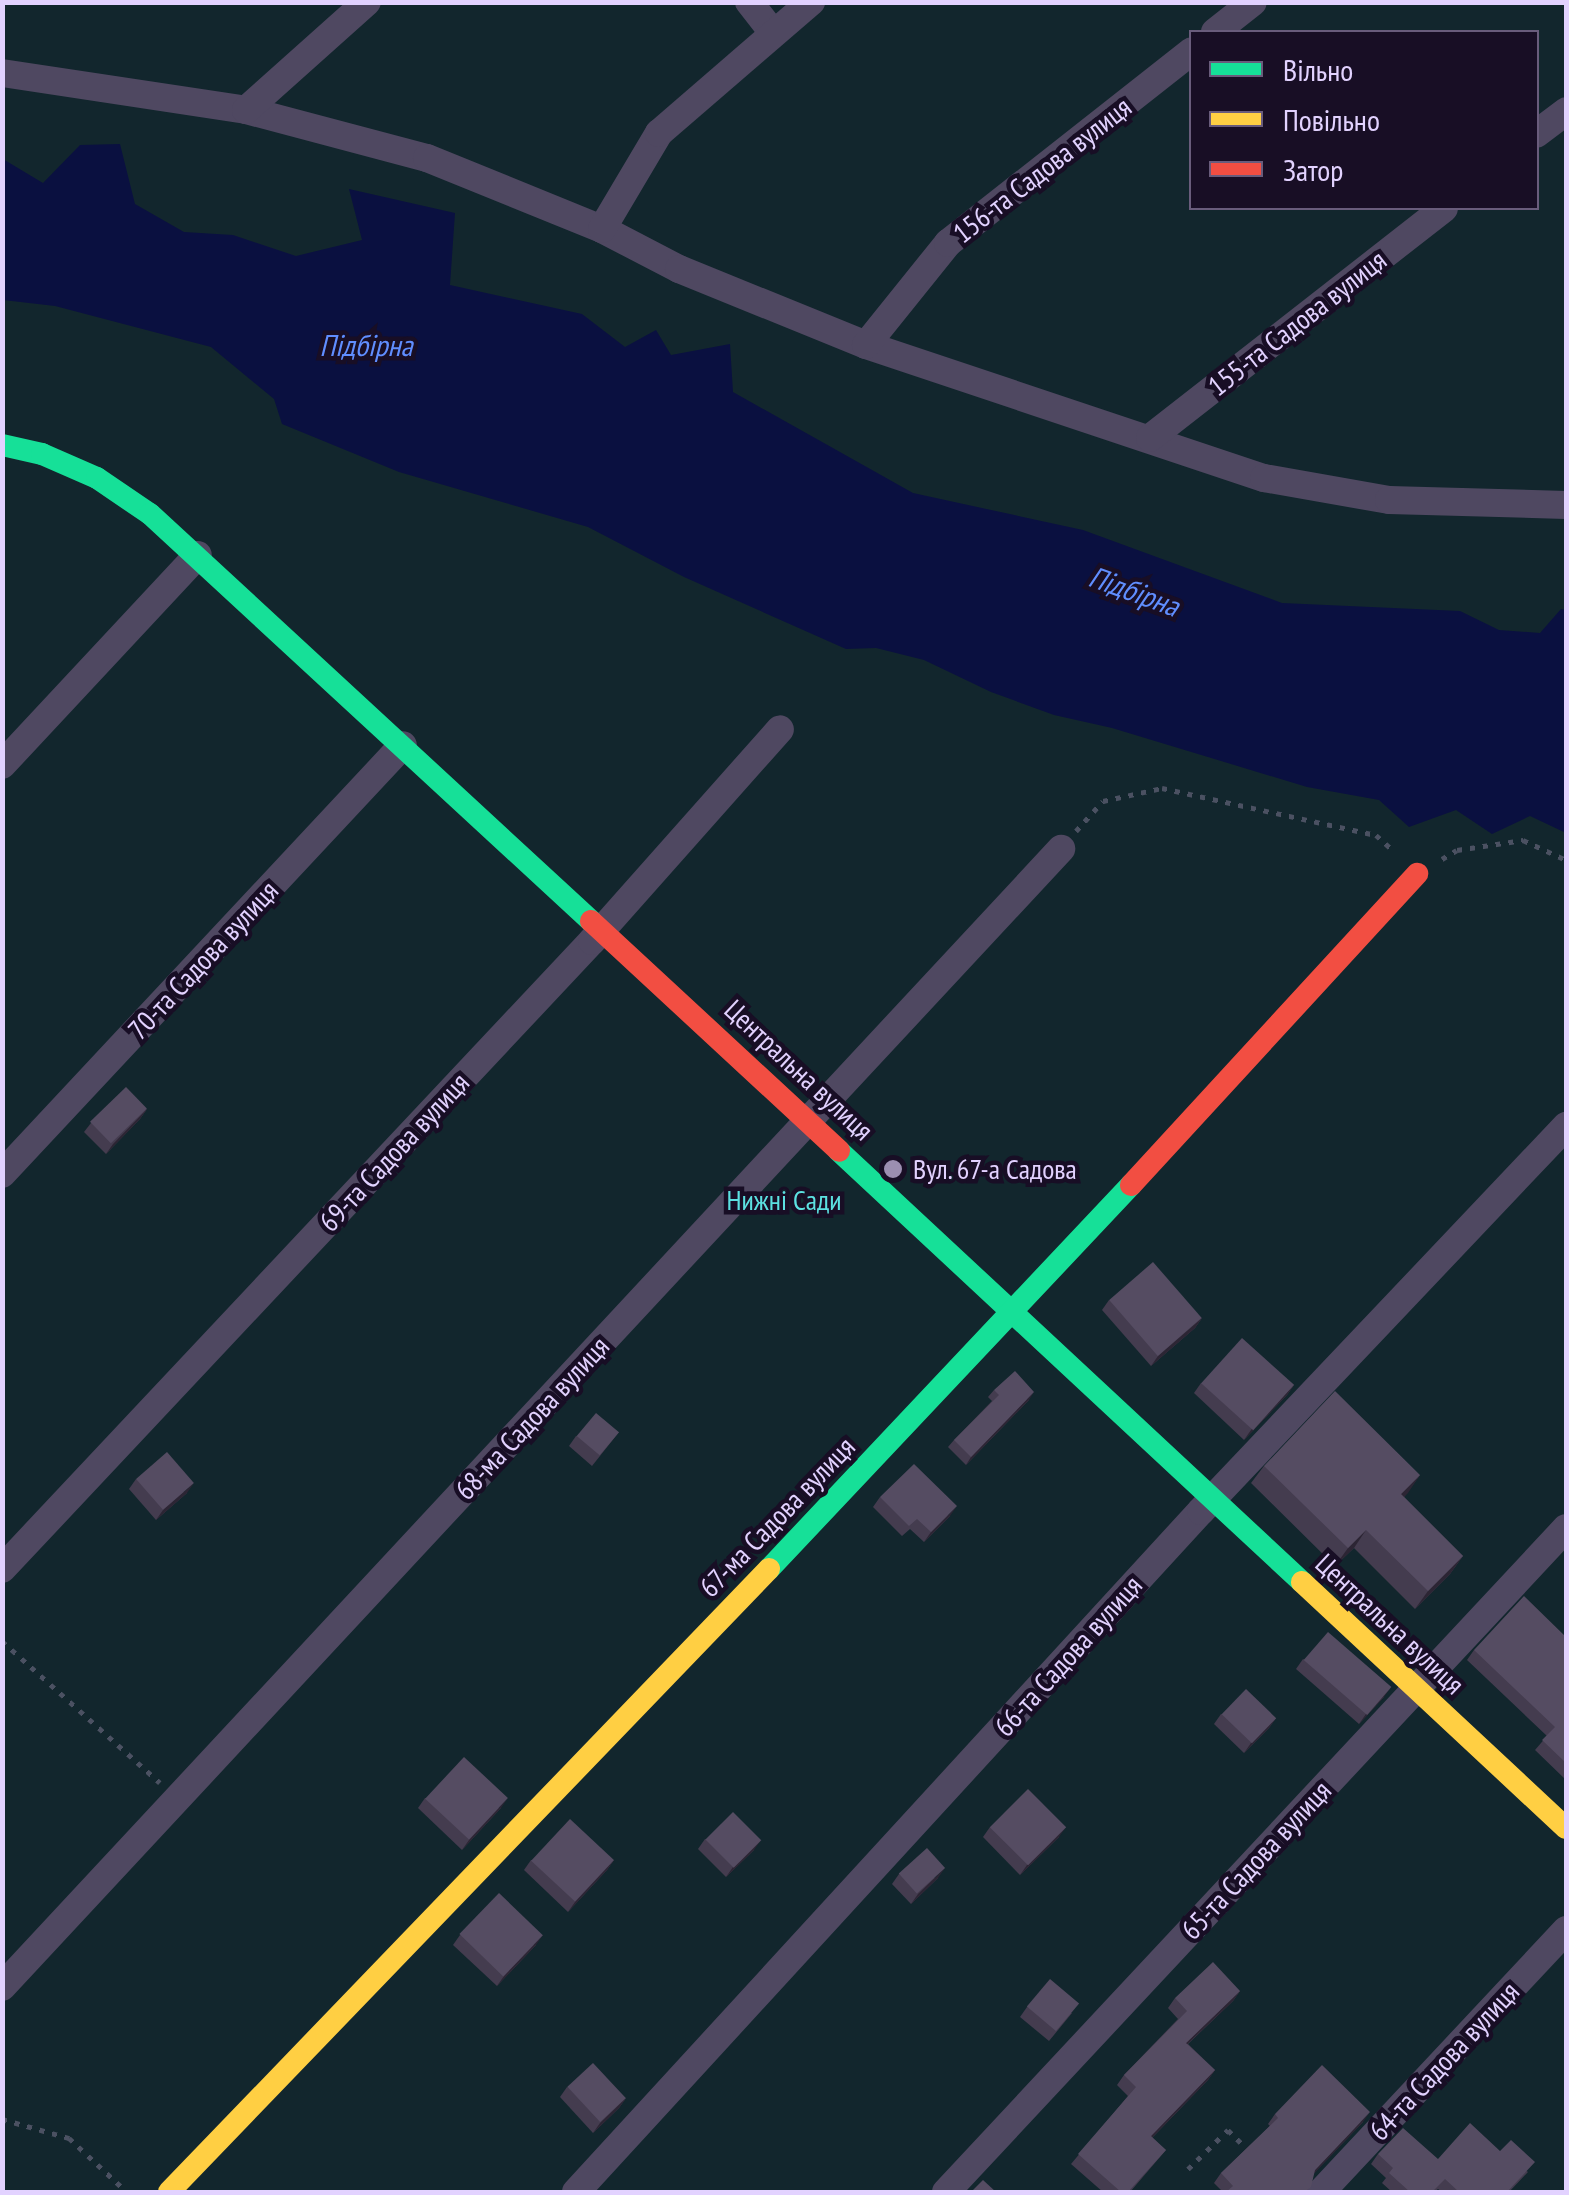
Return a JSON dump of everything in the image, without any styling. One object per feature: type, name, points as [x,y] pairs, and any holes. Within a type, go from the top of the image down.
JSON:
[{"type":"street","points":[[246,110],[367,2]]},
{"type":"street","points":[[749,2],[773,33]]},
{"type":"street","points":[[602,229],[659,132],[811,2]]},
{"type":"street","points":[[1218,30],[1253,2]]},
{"type":"street","name":"156-та Садова вулиця","points":[[866,345],[948,244],[1189,53]]},
{"type":"street","points":[[2,72],[246,110],[427,158],[602,229],[679,269],[866,345],[1264,478],[1389,500],[1566,505]]},
{"type":"street","points":[[1539,132],[1566,111]]},
{"type":"street","name":"155-та Садова вулиця","points":[[1150,438],[1441,210]]},
{"type":"street","name":"Центральна вулиця","points":[[2,445],[42,454],[96,478],[150,514],[198,555],[1566,1828]]},
{"type":"street","points":[[2,766],[198,555]]},
{"type":"street","name":"69-та Садова вулиця","points":[[2,1569],[602,930],[780,730]]},
{"type":"street","name":"70-та Садова вулиця","points":[[2,1174],[403,745]]},
{"type":"street","name":"68-ма Садова вулиця","points":[[2,1987],[1060,849]]},
{"type":"street","name":"67-ма Садова вулиця","points":[[169,2192],[1015,1312],[1417,874]]},
{"type":"street","name":"66-та Садова вулиця","points":[[576,2192],[1213,1498],[1566,1126]]},
{"type":"street","name":"65-та Садова вулиця","points":[[946,2192],[1566,1528]]},
{"type":"street","name":"64-та Садова вулиця","points":[[1320,2192],[1566,1930]]},
{"type":"path","points":[[1060,849],[1103,801],[1162,788],[1376,835],[1417,874],[1457,850],[1522,840],[1566,860]]},
{"type":"path","points":[[2,1640],[177,1799]]},
{"type":"path","points":[[2,2120],[69,2138],[127,2192]]},
{"type":"path","points":[[1188,2169],[1228,2130],[1248,2150]]},
{"type":"green space","name":"Нижні Сади","points":[[3,3],[1566,3],[1566,2192],[3,2192]]},
{"type":"water","name":"Підбірна","points":[[120,144],[135,204],[184,232],[233,235],[296,256],[362,240],[349,189],[455,213],[450,285],[582,314],[625,347],[656,330],[671,355],[730,344],[733,392],[913,493],[1083,530],[1282,603],[1460,611],[1499,630],[1540,633],[1561,609],[1566,610],[1566,833],[1530,816],[1492,834],[1456,810],[1409,827],[1379,800],[1307,787],[1112,728],[1054,715],[991,692],[924,660],[876,648],[846,649],[684,577],[588,527],[399,472],[282,424],[274,399],[211,347],[55,306],[3,300],[3,159],[43,183],[80,145]]},
{"type":"building","points":[[126,1087],[147,1109],[111,1143],[90,1122]]},
{"type":"building","points":[[1153,1262],[1202,1318],[1158,1356],[1109,1300]]},
{"type":"building","points":[[1242,1338],[1294,1385],[1253,1430],[1201,1383]]},
{"type":"building","points":[[1015,1371],[1034,1392],[971,1457],[954,1440],[999,1395],[994,1390]]},
{"type":"building","points":[[1335,1391],[1420,1475],[1401,1494],[1463,1556],[1428,1591],[1366,1530],[1348,1548],[1264,1466]]},
{"type":"building","points":[[596,1413],[619,1432],[600,1455],[577,1436]]},
{"type":"building","points":[[167,1452],[194,1483],[163,1510],[136,1479]]},
{"type":"building","points":[[914,1464],[957,1506],[931,1532],[917,1519],[909,1526],[880,1497]]},
{"type":"building","points":[[1524,1596],[1566,1637],[1566,1763],[1542,1740],[1555,1727],[1474,1650]]},
{"type":"building","points":[[1328,1632],[1391,1687],[1367,1715],[1304,1660]]},
{"type":"building","points":[[1246,1689],[1276,1718],[1252,1743],[1222,1714]]},
{"type":"building","points":[[464,1757],[508,1798],[469,1840],[425,1799]]},
{"type":"building","points":[[1028,1789],[1066,1827],[1028,1865],[990,1827]]},
{"type":"building","points":[[733,1812],[761,1840],[734,1868],[705,1840]]},
{"type":"building","points":[[570,1819],[614,1860],[575,1902],[531,1861]]},
{"type":"building","points":[[927,1848],[945,1868],[917,1893],[899,1873]]},
{"type":"building","points":[[499,1893],[543,1935],[503,1976],[459,1934]]},
{"type":"building","points":[[1213,1962],[1240,1991],[1186,2043],[1215,2070],[1151,2136],[1166,2150],[1128,2192],[1121,2192],[1078,2154],[1136,2087],[1124,2075],[1187,2011],[1175,1998]]},
{"type":"building","points":[[1050,1979],[1079,2003],[1056,2031],[1027,2007]]},
{"type":"building","points":[[593,2063],[626,2098],[600,2122],[567,2087]]},
{"type":"building","points":[[1322,2065],[1370,2112],[1315,2170],[1311,2187],[1305,2192],[1226,2192],[1233,2186],[1221,2173],[1278,2118],[1275,2114]]},
{"type":"building","points":[[1470,2123],[1500,2151],[1511,2140],[1535,2162],[1507,2192],[1459,2192],[1445,2179],[1432,2192],[1410,2192],[1389,2173],[1393,2168],[1378,2154],[1403,2128],[1438,2159]]},
{"type":"building","points":[[983,2180],[996,2192],[971,2192]]},
{"type":"traffic: fast","points":[[2,445],[42,454],[97,478],[150,514],[591,921]]},
{"type":"traffic: fast","points":[[839,1151],[1302,1582]]},
{"type":"traffic: fast","points":[[769,1569],[1131,1185]]},
{"type":"traffic: slow","points":[[169,2192],[769,1569]]},
{"type":"traffic: slow","points":[[1302,1582],[1566,1828]]},
{"type":"traffic: jam","points":[[1131,1185],[1417,874]]},
{"type":"traffic: jam","points":[[591,921],[839,1151]]},
{"type":"place","name":"Вул. 67-а Садова","points":[[893,1169]]}]
